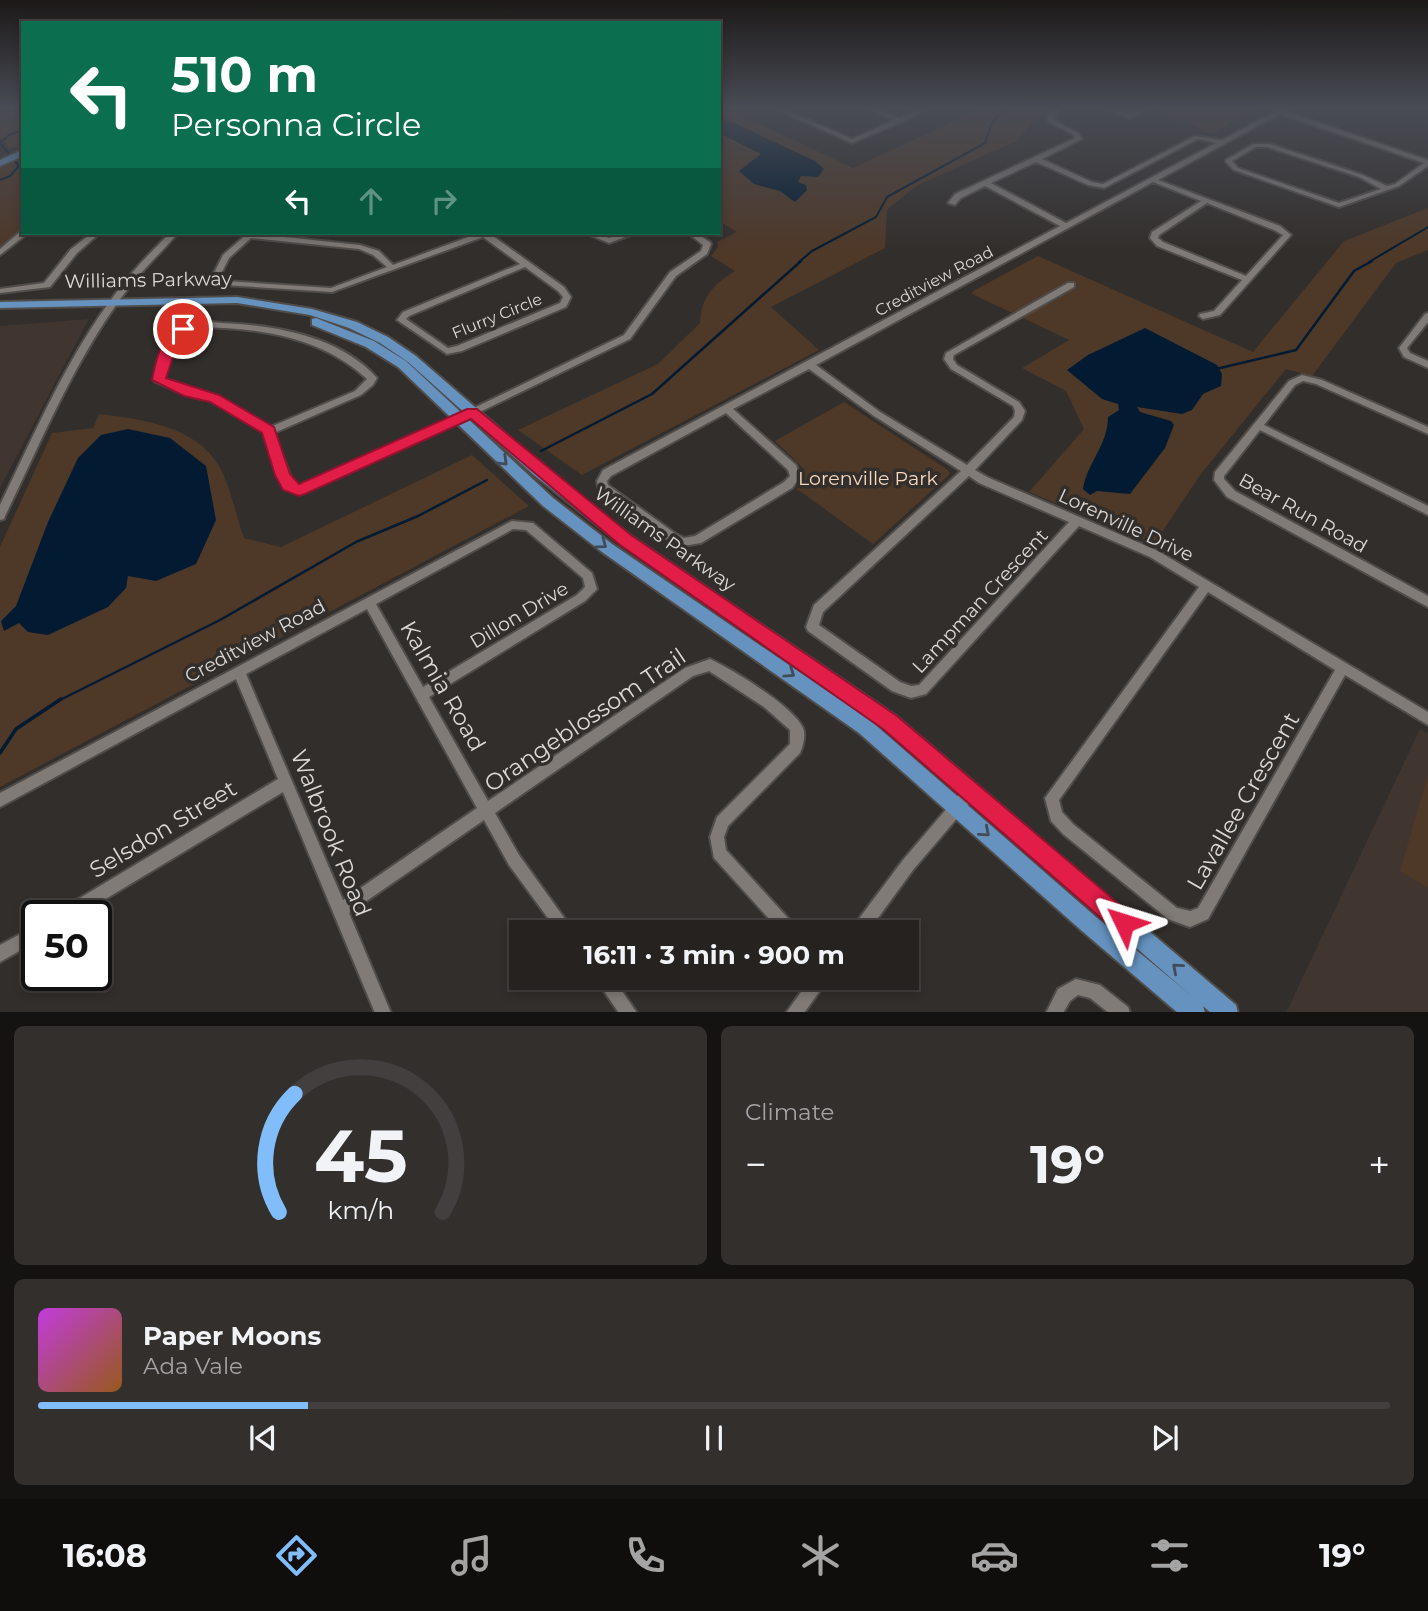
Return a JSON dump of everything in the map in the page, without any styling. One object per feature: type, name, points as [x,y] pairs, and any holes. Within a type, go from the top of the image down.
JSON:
[{"type":"main road","name":"Williams Parkway","points":[[0,305],[111,305],[237,300],[290,306],[336,318],[384,340],[412,359],[548,502],[607,548],[864,727],[1194,1012]]},
{"type":"main road","name":"Williams Parkway","points":[[0,314],[111,305]]},
{"type":"main road","name":"Williams Parkway","points":[[465,416],[615,532],[890,722],[1227,1012]]},
{"type":"street","points":[[952,203],[958,196],[1042,156]]},
{"type":"street","points":[[1036,159],[1090,184],[1104,186],[1162,156]]},
{"type":"street","name":"Creditview Road","points":[[727,410],[792,468],[794,477],[788,485],[697,540],[683,542],[608,493],[602,481],[607,473],[1197,156]]},
{"type":"street","points":[[1236,156],[1228,161],[1236,169],[1335,205],[1346,204],[1387,189],[1428,162]]},
{"type":"street","points":[[1302,156],[1356,174],[1387,189]]},
{"type":"street","points":[[1411,156],[1428,162]]},
{"type":"street","points":[[1153,180],[1287,234],[1217,313],[1203,316]]},
{"type":"street","points":[[985,183],[1068,227]]},
{"type":"street","points":[[1206,201],[1155,234],[1154,238],[1160,244],[1248,280]]},
{"type":"street","points":[[0,253],[22,235]]},
{"type":"street","points":[[0,291],[47,285],[74,251],[94,235]]},
{"type":"street","points":[[0,516],[89,335],[149,255],[171,235]]},
{"type":"street","points":[[250,235],[226,257],[215,279],[224,283],[323,292],[479,235]]},
{"type":"street","points":[[259,235],[360,247],[376,253],[391,267]]},
{"type":"street","name":"Flurry Circle","points":[[488,235],[561,289],[567,297],[563,305],[458,349],[447,351],[401,320],[406,314],[526,264]]},
{"type":"street","points":[[594,235],[609,241],[626,235]]},
{"type":"street","points":[[269,430],[358,393],[372,378],[361,367],[327,348],[288,335],[233,325],[190,324],[173,337],[163,360],[159,380],[189,393],[214,398],[269,430],[282,475],[289,486],[299,490],[465,416],[626,337],[673,274],[704,252],[707,244],[695,235]]},
{"type":"street","points":[[968,471],[999,442],[1019,418],[1020,411],[1013,401],[954,368],[948,356],[1071,285]]},
{"type":"street","points":[[1428,317],[1403,348],[1407,355],[1428,365]]},
{"type":"street","name":"Lorenville Drive","points":[[810,365],[877,414],[968,471],[1000,489],[1154,554],[1428,719]]},
{"type":"street","name":"Bear Run Road","points":[[1428,431],[1306,378],[1292,383],[1219,475],[1224,489],[1428,602]]},
{"type":"street","points":[[1259,426],[1428,511]]},
{"type":"street","name":"Lampman Crescent","points":[[968,471],[818,609],[812,621],[812,627],[818,634],[896,687],[916,692],[926,686],[1076,522]]},
{"type":"street","name":"Creditview Road","points":[[0,800],[507,527],[518,524],[529,526]]},
{"type":"street","name":"Dillon Drive","points":[[421,695],[582,598],[591,589],[588,576],[529,526]]},
{"type":"street","name":"Lavallee Crescent","points":[[1207,585],[1052,798],[1056,816],[1068,829],[1173,914],[1190,919],[1203,914],[1343,667]]},
{"type":"street","name":"Kalmia Road","points":[[369,602],[514,860],[558,920]]},
{"type":"street","name":"Orangeblossom Trail","points":[[339,911],[689,672],[703,666],[717,668],[790,720],[797,733],[795,748],[722,822],[717,837],[722,857],[780,920]]},
{"type":"street","name":"Walbrook Road","points":[[239,671],[383,1012]]},
{"type":"street","name":"Selsdon Street","points":[[90,900],[286,782]]},
{"type":"street","points":[[867,920],[908,865],[971,791]]},
{"type":"street","points":[[0,954],[21,942]]},
{"type":"street","points":[[1055,1012],[1064,995],[1076,987],[1094,990],[1121,1012]]},
{"type":"street","points":[[612,990],[628,1012]]},
{"type":"street","points":[[795,1012],[812,990]]},
{"type":"shaded area","points":[[89,319],[76,343],[0,488],[0,326]]},
{"type":"shaded area","points":[[1420,729],[1428,734],[1428,1012],[1286,1012]]},
{"type":"green space","points":[[721,156],[828,156],[853,168],[878,156],[982,156],[916,186],[887,210],[885,248],[771,307],[819,350],[582,475],[518,430],[658,364],[700,323],[703,305],[710,292],[735,271],[711,256],[718,247],[717,242],[737,232],[721,222]]},
{"type":"green space","points":[[21,159],[21,228],[0,248],[0,168]]},
{"type":"green space","points":[[1428,208],[1428,250],[1396,263],[1312,376],[1286,369],[1201,474],[1154,544],[1029,492],[1084,429],[1066,391],[1022,368],[1069,340],[972,294],[973,291],[1038,256],[1253,352],[1344,241]]},
{"type":"green space","name":"Lorenville Park","points":[[844,402],[948,470],[950,474],[873,544],[797,489],[805,480],[804,469],[775,441]]},
{"type":"green space","points":[[99,414],[149,422],[182,433],[196,442],[209,452],[223,474],[244,538],[281,547],[472,455],[529,506],[0,787],[0,547],[52,433],[93,428]]},
{"type":"green space","points":[[1428,775],[1428,888],[1400,871]]},
{"type":"water","points":[[758,156],[805,156],[824,169],[818,177],[801,176],[798,182],[806,185],[807,190],[795,202],[780,191],[754,184],[739,171]]},
{"type":"water","points":[[1145,328],[1217,365],[1222,374],[1221,386],[1203,394],[1192,410],[1182,414],[1137,407],[1140,412],[1171,421],[1174,425],[1165,448],[1130,494],[1097,491],[1090,495],[1083,489],[1085,480],[1105,436],[1108,417],[1119,410],[1118,404],[1102,399],[1067,370],[1088,355]]},
{"type":"water","points":[[128,429],[170,438],[206,466],[216,520],[196,564],[156,581],[128,576],[126,588],[108,607],[48,635],[28,632],[19,623],[4,631],[1,621],[16,606],[48,522],[78,458],[101,435]]},
{"type":"waterway","points":[[0,180],[10,176],[19,166],[11,156]]},
{"type":"waterway","points":[[799,262],[812,251],[876,217],[887,197],[961,156]]},
{"type":"waterway","points":[[1369,262],[1428,227]]},
{"type":"waterway","points":[[541,451],[652,394],[801,261]]},
{"type":"waterway","points":[[1216,369],[1296,350],[1354,271],[1372,261]]},
{"type":"waterway","points":[[58,701],[220,620],[356,542],[418,516],[487,480]]},
{"type":"waterway","points":[[0,753],[16,729],[58,701]]},
{"type":"route","points":[[183,329],[173,337],[163,360],[159,380],[189,393],[214,398],[269,430],[282,475],[289,486],[299,490],[318,484],[472,413],[575,501],[626,540],[890,722],[1124,923]]}]
